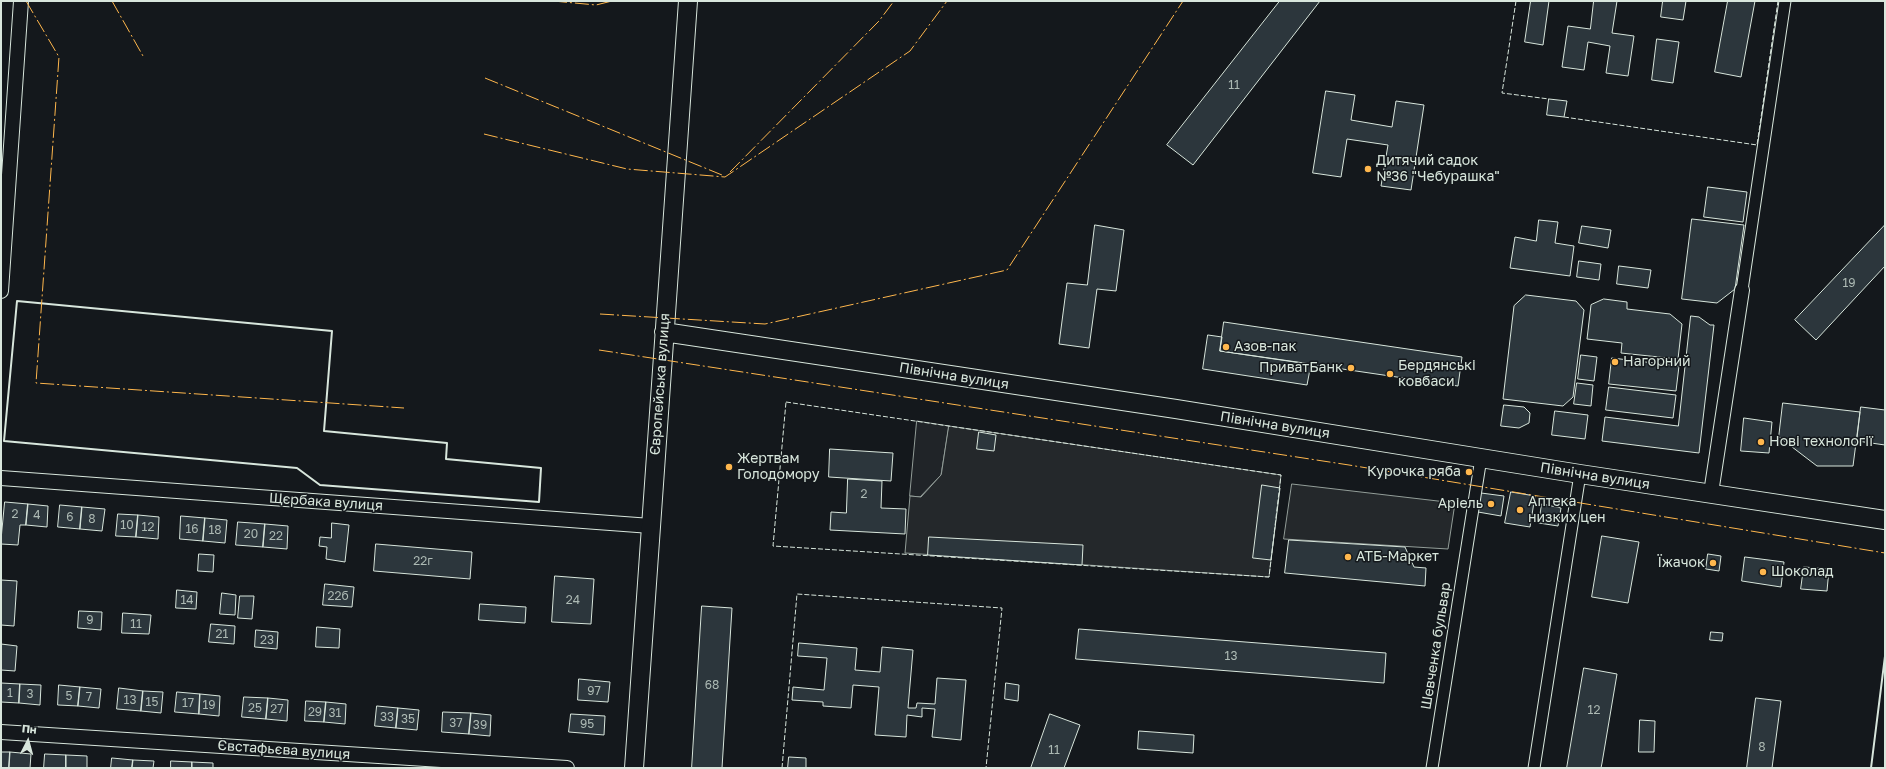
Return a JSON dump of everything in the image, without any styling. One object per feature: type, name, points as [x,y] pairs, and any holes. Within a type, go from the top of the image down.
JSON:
[{"type":"street","points":[[1,291],[21,1]]},
{"type":"street","name":"Європейська вулиця","points":[[634,768],[688,1]]},
{"type":"street","points":[[1711,493],[1786,1]]},
{"type":"street","name":"Північна вулиця","points":[[664,332],[1176,409],[1580,474],[1885,520]]},
{"type":"street","name":"Шевченка бульвар","points":[[1432,768],[1481,458]]},
{"type":"street","points":[[1534,768],[1580,474]]},
{"type":"street","name":"Щєрбака вулиця","points":[[1,478],[650,526]]},
{"type":"street","name":"Євстафьєва вулиця","points":[[1,732],[567,768]]},
{"type":"shaded area","points":[[917,421],[949,426],[941,475],[920,497],[910,496]]},
{"type":"shaded area","points":[[949,426],[1281,475],[1269,577],[905,553],[910,496],[921,497],[941,475]]},
{"type":"shaded area","points":[[1292,484],[1455,503],[1448,549],[1284,539]]},
{"type":"building","points":[[1280,1],[1320,1],[1193,165],[1167,145]]},
{"type":"building","points":[[1531,1],[1549,1],[1543,45],[1525,42]]},
{"type":"building","points":[[1594,1],[1617,1],[1612,33],[1634,36],[1628,76],[1606,73],[1610,46],[1588,42],[1584,70],[1562,67],[1568,26],[1590,29]]},
{"type":"building","points":[[1663,1],[1686,1],[1683,20],[1661,17]]},
{"type":"building","points":[[1728,1],[1755,1],[1741,77],[1715,72]]},
{"type":"building","points":[[1657,39],[1679,42],[1673,83],[1652,80]]},
{"type":"building","points":[[1326,91],[1355,95],[1351,120],[1392,127],[1396,101],[1424,105],[1411,190],[1381,186],[1388,145],[1347,139],[1341,177],[1313,173]]},
{"type":"building","points":[[1549,99],[1567,101],[1564,117],[1547,115]]},
{"type":"building","points":[[1708,187],[1747,192],[1743,222],[1704,217]]},
{"type":"building","points":[[1692,219],[1744,225],[1735,289],[1717,303],[1682,299]]},
{"type":"building","points":[[1539,220],[1558,222],[1555,243],[1574,246],[1570,276],[1510,268],[1515,237],[1536,241]]},
{"type":"building","points":[[1095,225],[1124,230],[1116,291],[1097,289],[1089,348],[1059,344],[1067,283],[1087,285]]},
{"type":"building","points":[[1885,225],[1885,266],[1816,340],[1795,320]]},
{"type":"building","points":[[1582,226],[1611,230],[1608,248],[1579,243]]},
{"type":"building","points":[[1579,261],[1601,264],[1599,280],[1577,277]]},
{"type":"building","points":[[1619,266],[1651,270],[1648,288],[1617,284]]},
{"type":"building","points":[[1526,295],[1576,301],[1584,310],[1573,397],[1563,406],[1503,399],[1514,306]]},
{"type":"building","points":[[1604,299],[1627,302],[1627,309],[1670,314],[1682,324],[1678,359],[1621,353],[1622,343],[1587,339],[1591,305]]},
{"type":"building","points":[[1691,316],[1699,317],[1710,325],[1714,325],[1699,453],[1602,441],[1605,417],[1678,426]]},
{"type":"building","points":[[1224,322],[1462,357],[1458,386],[1220,351]]},
{"type":"building","points":[[1208,335],[1222,337],[1220,351],[1311,364],[1307,385],[1203,369]]},
{"type":"building","points":[[1581,355],[1597,357],[1594,381],[1578,379]]},
{"type":"building","points":[[1612,358],[1679,366],[1676,391],[1609,384]]},
{"type":"building","points":[[1577,383],[1593,385],[1591,406],[1574,404]]},
{"type":"building","points":[[1609,387],[1676,395],[1673,418],[1606,410]]},
{"type":"building","points":[[1783,403],[1860,412],[1853,466],[1817,466],[1779,437]]},
{"type":"building","points":[[1504,405],[1524,407],[1530,413],[1529,423],[1519,428],[1501,426]]},
{"type":"building","points":[[1861,407],[1885,410],[1885,445],[1857,441]]},
{"type":"building","points":[[1555,411],[1588,415],[1585,439],[1552,435]]},
{"type":"building","points":[[1744,418],[1772,422],[1769,453],[1741,451]]},
{"type":"building","points":[[979,432],[996,435],[994,451],[977,449]]},
{"type":"building","points":[[830,449],[893,453],[891,481],[829,477]]},
{"type":"building","points":[[848,479],[882,481],[881,508],[906,509],[905,534],[830,530],[831,512],[846,513]]},
{"type":"building","points":[[1262,485],[1280,488],[1271,560],[1253,558]]},
{"type":"building","name":"Аптека низких цен","points":[[1511,492],[1535,496],[1530,527],[1505,523]]},
{"type":"building","name":"Аріель","points":[[1481,493],[1504,496],[1501,516],[1478,512]]},
{"type":"building","points":[[5,502],[28,504],[26,525],[20,525],[18,545],[1,544]]},
{"type":"building","points":[[28,504],[48,506],[47,527],[26,525]]},
{"type":"building","points":[[1542,504],[1561,508],[1558,526],[1539,523]]},
{"type":"building","points":[[60,505],[82,507],[80,529],[58,527]]},
{"type":"building","points":[[82,507],[105,509],[102,531],[80,529]]},
{"type":"building","points":[[118,514],[138,515],[136,537],[116,536]]},
{"type":"building","points":[[138,515],[159,517],[158,539],[136,537]]},
{"type":"building","points":[[181,516],[205,518],[203,541],[180,539]]},
{"type":"building","points":[[205,518],[227,520],[225,543],[203,541]]},
{"type":"building","points":[[238,522],[265,524],[263,547],[236,545]]},
{"type":"building","points":[[332,523],[349,525],[345,562],[326,559],[327,547],[319,546],[320,537],[331,538]]},
{"type":"building","points":[[265,524],[288,526],[287,549],[263,547]]},
{"type":"building","points":[[1602,536],[1639,542],[1628,603],[1592,597]]},
{"type":"building","points":[[929,537],[1083,545],[1082,565],[928,555]]},
{"type":"building","name":"АТБ-Маркет","points":[[1289,540],[1405,547],[1414,567],[1426,568],[1425,586],[1285,573]]},
{"type":"building","points":[[376,544],[472,552],[470,579],[374,571]]},
{"type":"building","points":[[199,554],[214,555],[213,572],[198,571]]},
{"type":"building","points":[[1708,554],[1721,556],[1719,571],[1706,569]]},
{"type":"building","name":"Шоколад","points":[[1745,557],[1784,562],[1781,587],[1742,581]]},
{"type":"building","points":[[1804,567],[1829,569],[1827,591],[1801,589]]},
{"type":"building","points":[[555,576],[594,579],[591,624],[552,622]]},
{"type":"building","points":[[1,580],[17,581],[14,626],[1,625]]},
{"type":"building","points":[[325,584],[354,587],[352,607],[323,605]]},
{"type":"building","points":[[177,590],[197,592],[196,609],[176,608]]},
{"type":"building","points":[[222,593],[236,595],[235,615],[220,614]]},
{"type":"building","points":[[240,596],[254,596],[252,619],[238,618]]},
{"type":"building","points":[[480,604],[526,607],[525,623],[479,620]]},
{"type":"building","points":[[702,606],[732,608],[722,768],[692,768]]},
{"type":"building","points":[[79,611],[102,612],[101,630],[78,628]]},
{"type":"building","points":[[123,613],[151,615],[149,634],[122,633]]},
{"type":"building","points":[[211,624],[235,626],[234,644],[209,642]]},
{"type":"building","points":[[317,627],[340,629],[339,648],[316,647]]},
{"type":"building","points":[[1079,629],[1386,653],[1384,683],[1076,659]]},
{"type":"building","points":[[256,630],[278,632],[277,649],[255,647]]},
{"type":"building","points":[[1711,632],[1723,633],[1722,641],[1710,640]]},
{"type":"building","points":[[799,643],[857,648],[855,670],[880,672],[882,647],[913,650],[908,708],[916,708],[917,703],[935,704],[937,678],[966,680],[961,740],[932,737],[935,709],[922,708],[922,717],[907,715],[906,737],[875,735],[879,687],[853,685],[851,708],[823,706],[823,702],[792,700],[793,687],[824,690],[827,658],[798,656]]},
{"type":"building","points":[[1,644],[17,646],[15,671],[1,670]]},
{"type":"building","points":[[1584,668],[1617,674],[1602,763],[1601,768],[1567,768]]},
{"type":"building","points":[[579,679],[610,682],[608,702],[578,700]]},
{"type":"building","points":[[1,683],[20,684],[19,703],[1,702]]},
{"type":"building","points":[[1006,683],[1019,685],[1018,701],[1005,699]]},
{"type":"building","points":[[20,684],[41,685],[40,705],[19,703]]},
{"type":"building","points":[[59,685],[80,687],[78,706],[58,705]]},
{"type":"building","points":[[80,687],[101,689],[99,708],[78,706]]},
{"type":"building","points":[[119,688],[143,691],[141,711],[117,709]]},
{"type":"building","points":[[143,691],[163,692],[161,713],[141,711]]},
{"type":"building","points":[[177,692],[200,694],[199,714],[175,712]]},
{"type":"building","points":[[200,694],[220,696],[219,716],[199,714]]},
{"type":"building","points":[[244,697],[268,698],[266,719],[242,717]]},
{"type":"building","points":[[268,698],[288,700],[287,721],[266,719]]},
{"type":"building","points":[[1756,698],[1781,701],[1772,768],[1747,768]]},
{"type":"building","points":[[306,701],[326,702],[324,722],[305,721]]},
{"type":"building","points":[[326,702],[346,704],[345,724],[324,722]]},
{"type":"building","points":[[377,706],[398,708],[396,728],[375,726]]},
{"type":"building","points":[[398,708],[419,710],[417,730],[396,728]]},
{"type":"building","points":[[443,712],[471,713],[469,734],[442,732]]},
{"type":"building","points":[[471,713],[491,715],[490,736],[469,734]]},
{"type":"building","points":[[571,714],[605,716],[604,735],[569,732]]},
{"type":"building","points":[[1050,714],[1080,725],[1064,768],[1031,768]]},
{"type":"building","points":[[1640,720],[1655,721],[1654,752],[1639,752]]},
{"type":"building","points":[[1139,731],[1194,735],[1193,753],[1138,749]]},
{"type":"building","points":[[1,752],[10,752],[9,768],[1,768]]},
{"type":"building","points":[[10,752],[31,754],[30,768],[9,768]]},
{"type":"building","points":[[45,754],[66,755],[66,768],[44,768]]},
{"type":"building","points":[[66,755],[87,756],[87,768],[66,768]]},
{"type":"building","points":[[789,757],[806,758],[806,768],[788,768]]},
{"type":"building","points":[[112,758],[133,760],[132,768],[111,768]]},
{"type":"building","points":[[133,760],[154,761],[153,768],[132,768]]},
{"type":"building","points":[[171,761],[192,762],[192,768],[171,768]]},
{"type":"building","points":[[192,762],[213,763],[213,768],[192,768]]},
{"type":"fence","points":[[1516,1],[1502,93],[1549,99]]},
{"type":"fence","points":[[1564,117],[1757,145],[1778,1]]},
{"type":"fence","points":[[786,402],[1281,475],[1269,577],[773,546],[786,402]]},
{"type":"fence","points":[[782,768],[797,594],[1002,608],[986,768]]},
{"type":"wall","points":[[17,301],[332,331],[324,431],[447,443],[446,459],[541,468],[539,502],[320,485],[297,468],[4,441],[17,301]]},
{"type":"wall","points":[[1871,768],[1885,656]]},
{"type":"power","points":[[26,1],[59,57],[36,383],[404,408]]},
{"type":"power","points":[[112,1],[143,56]]},
{"type":"power","points":[[553,1],[596,5],[612,1]]},
{"type":"power","points":[[730,172],[879,21],[894,1]]},
{"type":"power","points":[[484,134],[627,169],[725,177],[910,51],[947,1]]},
{"type":"power","points":[[600,314],[765,324],[1007,270],[1183,1]]},
{"type":"power","points":[[485,78],[722,175]]},
{"type":"power","points":[[599,350],[1349,465],[1885,553]]},
{"type":"place","name":"Дитячий садок №36 \"Чебурашка\"","points":[[1368,169]]},
{"type":"place","name":"Азов-пак","points":[[1226,347]]},
{"type":"place","name":"Нагорний","points":[[1615,362]]},
{"type":"place","name":"ПриватБанк","points":[[1351,368]]},
{"type":"place","name":"Бердянські ковбаси","points":[[1390,374]]},
{"type":"place","name":"Нові технології","points":[[1761,442]]},
{"type":"place","name":"Жертвам Голодомору","points":[[729,467]]},
{"type":"place","name":"Курочка ряба","points":[[1469,472]]},
{"type":"place","name":"Аріель","points":[[1491,504]]},
{"type":"place","name":"Аптека низких цен","points":[[1520,510]]},
{"type":"place","name":"АТБ-Маркет","points":[[1348,557]]},
{"type":"place","name":"Їжачок","points":[[1713,563]]},
{"type":"place","name":"Шоколад","points":[[1763,572]]}]
